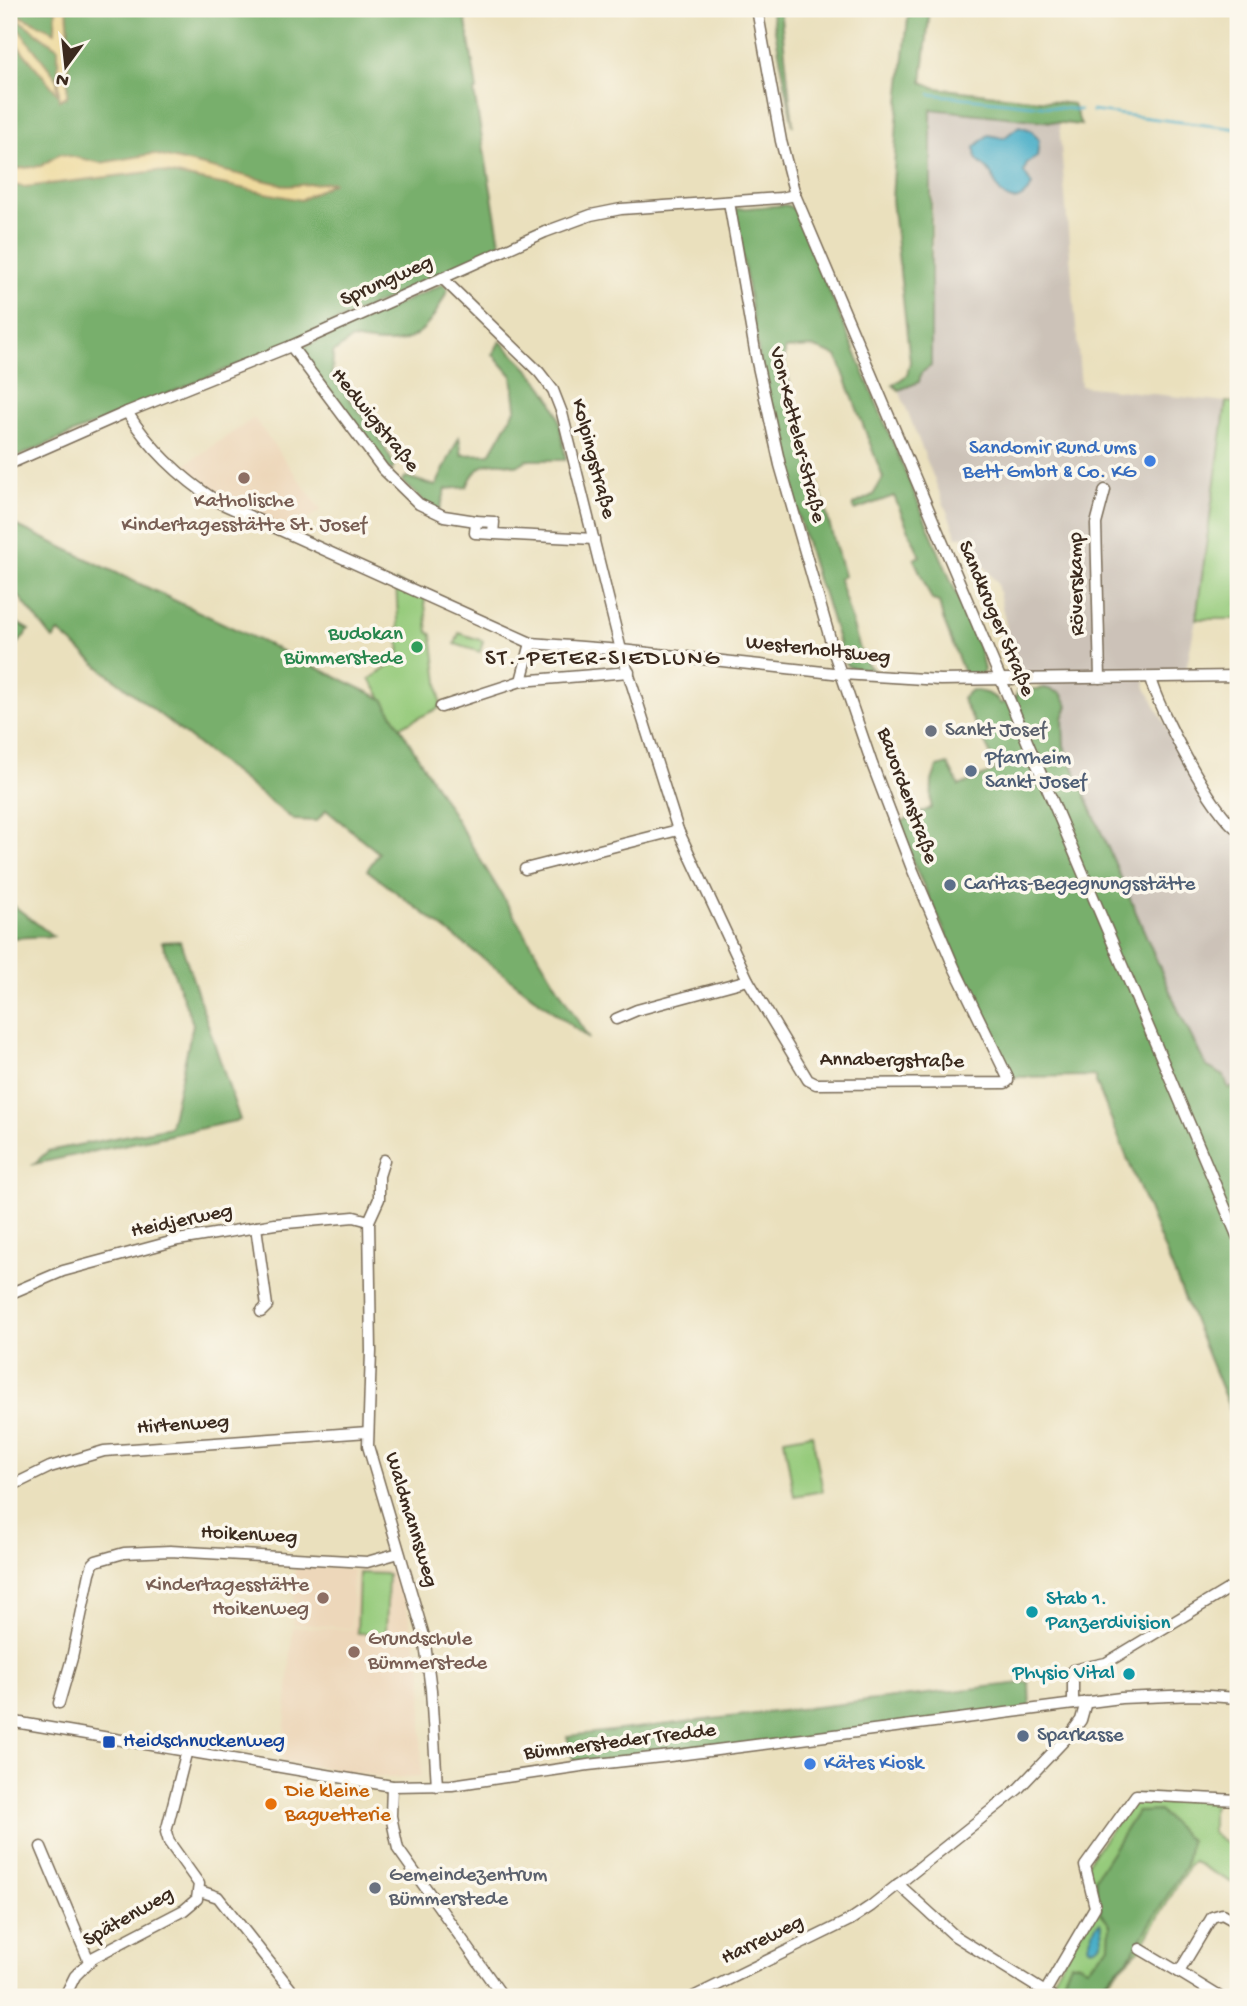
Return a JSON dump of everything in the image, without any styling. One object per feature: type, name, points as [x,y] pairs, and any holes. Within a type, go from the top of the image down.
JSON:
[{"type":"street","name":"Sandkruger Straße","points":[[757,9],[795,195],[1238,1238]]},
{"type":"street","name":"Sprungweg","points":[[9,464],[127,412],[291,346],[545,232],[591,215],[621,209],[795,195]]},
{"type":"street","name":"Von-Ketteler-Straße","points":[[729,202],[757,362],[780,465],[842,674]]},
{"type":"street","name":"Kolpingstraße","points":[[442,278],[539,372],[553,390],[562,413],[621,650]]},
{"type":"street","name":"Hedwigstraße","points":[[291,346],[383,469],[419,504],[433,513],[476,521],[475,533],[594,539]]},
{"type":"street","name":"Westerholtsweg","points":[[127,412],[149,444],[191,485],[216,501],[531,643],[842,674],[940,680],[1238,676]]},
{"type":"street","name":"Röverskamp","points":[[1100,678],[1096,524],[1105,490]]},
{"type":"street","points":[[521,681],[531,643]]},
{"type":"street","name":"Annabergstraße","points":[[621,650],[678,830],[748,980],[808,1080],[816,1084],[1008,1081]]},
{"type":"street","points":[[441,708],[521,681],[629,672]]},
{"type":"street","name":"Bauordenstraße","points":[[842,674],[872,764],[911,866],[954,967],[1008,1081]]},
{"type":"street","points":[[1150,678],[1153,690],[1183,750],[1220,811],[1238,830]]},
{"type":"street","points":[[525,869],[678,830]]},
{"type":"street","points":[[616,1019],[638,1010],[748,980]]},
{"type":"street","name":"Waldmannsweg","points":[[384,1160],[379,1176],[379,1199],[369,1221],[371,1351],[368,1432],[371,1462],[419,1618],[428,1657],[437,1786]]},
{"type":"street","name":"Heidjerweg","points":[[9,1294],[63,1271],[178,1240],[256,1227],[354,1217],[369,1221]]},
{"type":"street","points":[[256,1227],[267,1306],[261,1312]]},
{"type":"street","name":"Hirtenweg","points":[[9,1487],[50,1467],[104,1451],[368,1432]]},
{"type":"street","name":"Hoikenweg","points":[[59,1703],[72,1658],[90,1573],[96,1561],[124,1553],[170,1551],[367,1562],[399,1553]]},
{"type":"street","points":[[1073,1704],[1073,1670],[1106,1663],[1235,1585]]},
{"type":"street","name":"Bümmersteder Tredde","points":[[9,1721],[392,1786],[437,1786],[1121,1698],[1194,1695],[1238,1698]]},
{"type":"street","name":"Harreweg","points":[[693,1997],[850,1920],[898,1884],[1018,1789],[1081,1720],[1086,1702]]},
{"type":"street","name":"Spätenweg","points":[[64,1996],[89,1961],[101,1952],[184,1910],[197,1899],[200,1884],[169,1842],[166,1832],[187,1750]]},
{"type":"street","points":[[392,1786],[391,1816],[398,1849],[503,1997]]},
{"type":"street","points":[[898,1884],[955,1936],[1047,1996],[1095,1907],[1085,1866],[1136,1795],[1238,1800]]},
{"type":"street","points":[[41,1847],[89,1961]]},
{"type":"street","points":[[200,1891],[218,1897],[297,1997]]},
{"type":"street","points":[[1180,1972],[1212,1917],[1222,1913],[1238,1923]]},
{"type":"street","points":[[1140,1949],[1220,1997]]},
{"type":"shaded area","points":[[931,109],[1059,123],[1081,386],[1226,402],[1196,619],[1185,675],[1144,677],[1146,688],[1207,802],[1227,825],[1238,833],[1238,1085],[1229,1089],[1223,1076],[1206,1066],[1179,1012],[1064,746],[1061,693],[1016,673],[997,583],[982,564],[969,537],[957,537],[899,390],[919,382],[921,373],[931,366]],"holes":[[[1008,133],[1039,141],[1037,157],[1027,163],[1024,172],[1032,185],[1019,200],[1011,200],[1001,194],[991,172],[978,163],[975,155],[975,147],[988,135],[1004,138]]]},
{"type":"shaded area","name":"Katholische Kindertagesstätte St. Josef","points":[[254,418],[321,510],[290,531],[202,488],[180,468]]},
{"type":"shaded area","name":"Kindertagesstätte Hoikenweg","points":[[295,1565],[354,1570],[351,1628],[293,1624]]},
{"type":"shaded area","name":"Grundschule Bümmerstede","points":[[357,1570],[398,1571],[423,1675],[421,1776],[389,1778],[282,1761],[293,1627],[352,1629]]},
{"type":"green space","points":[[56,9],[55,32],[9,11]]},
{"type":"green space","points":[[67,9],[464,9],[477,90],[474,92],[501,248],[285,345],[9,460],[9,184],[25,187],[157,171],[301,200],[332,183],[288,186],[153,154],[101,163],[60,154],[41,166],[9,170],[9,35],[57,92],[57,79],[9,17],[9,13],[58,48],[59,100],[67,96]]},
{"type":"green space","points":[[771,9],[780,9],[793,126]]},
{"type":"green space","points":[[909,9],[930,9],[922,82],[936,88],[1073,104],[1081,125],[931,109],[931,366],[921,373],[919,382],[899,390],[893,385],[907,375],[910,362],[892,200]]},
{"type":"green space","points":[[786,205],[795,209],[980,650],[984,670],[981,675],[965,676],[939,602],[932,600],[914,559],[920,556],[894,496],[855,510],[853,505],[873,495],[883,478],[837,356],[812,347],[785,349],[785,366],[844,576],[839,579],[863,659],[873,670],[849,667],[845,663],[782,461],[758,350],[735,209]]},
{"type":"green space","points":[[443,284],[448,289],[440,306],[422,330],[412,337],[387,343],[352,339],[333,353],[332,377],[377,434],[394,465],[392,471],[380,460],[297,350]]},
{"type":"green space","points":[[500,341],[534,376],[554,405],[561,427],[566,460],[527,460],[517,466],[487,464],[475,472],[467,487],[446,489],[439,511],[429,506],[402,481],[406,477],[436,486],[459,437],[462,455],[490,454],[516,408],[512,376],[493,354]]},
{"type":"green space","points":[[1226,402],[1238,403],[1238,619],[1196,619]]},
{"type":"green space","points":[[9,522],[383,699],[589,1039],[367,870],[379,853],[326,810],[317,821],[294,820],[103,670],[59,632],[53,639],[9,584]]},
{"type":"green space","name":"Budokan Bümmerstede","points":[[396,582],[424,595],[441,707],[400,727],[370,679],[400,659]]},
{"type":"green space","points":[[9,612],[19,624],[29,630],[9,655]]},
{"type":"green space","points":[[459,633],[483,641],[480,652],[455,644]]},
{"type":"green space","points":[[1045,688],[1061,693],[1068,706],[1063,718],[1064,746],[1179,1012],[1206,1066],[1224,1076],[1229,1089],[1238,1085],[1238,1429],[1096,1082],[1096,1076],[1012,1077],[914,865],[898,823],[931,808],[932,781],[937,767],[948,764],[959,786],[997,770],[962,698],[971,690],[991,695],[1001,704],[1016,697],[1017,691]]},
{"type":"green space","points":[[9,902],[53,936],[9,938]]},
{"type":"green space","points":[[180,941],[240,1120],[34,1164],[48,1151],[170,1127],[193,1024],[162,942]]},
{"type":"green space","points":[[812,1434],[823,1491],[794,1496],[784,1439]]},
{"type":"green space","points":[[359,1573],[388,1574],[386,1634],[357,1633]]},
{"type":"green space","points":[[1029,1682],[1030,1711],[575,1767],[567,1736]]},
{"type":"green space","points":[[1136,1795],[1217,1798],[1212,1812],[1212,1833],[1238,1851],[1238,1886],[1194,1862],[1190,1864],[1140,1949],[1091,1997],[1042,1997],[1095,1907],[1085,1866]]},
{"type":"green space","points":[[1159,1811],[1190,1840],[1186,1865],[1130,1957],[1088,1997],[1076,1997],[1066,1992],[1064,1978],[1071,1963],[1087,1968],[1109,1946],[1110,1924],[1101,1913],[1095,1878],[1137,1812]]},
{"type":"sand","points":[[56,9],[67,9],[69,36],[67,96],[59,100],[58,48],[9,13],[55,32]]},
{"type":"sand","points":[[9,17],[57,79],[58,94],[9,35]]},
{"type":"sand","points":[[60,154],[101,163],[153,154],[288,186],[334,182],[301,200],[157,171],[24,187],[9,184],[9,170],[41,166]]},
{"type":"water","points":[[1019,126],[1031,130],[1039,140],[1037,157],[1027,163],[1024,172],[1032,185],[1023,196],[1015,200],[1006,198],[1000,192],[991,174],[976,158],[975,147],[988,135],[1004,138]]},
{"type":"water","points":[[1100,1922],[1103,1935],[1101,1942],[1089,1948],[1096,1925]]},
{"type":"waterway","points":[[930,94],[1080,110]]},
{"type":"waterway","points":[[1092,111],[1238,129]]},
{"type":"waterway","points":[[9,1978],[13,1997]]},
{"type":"place","name":"Sandomir Rund ums Bett GmbH & Co. KG","points":[[1150,461]]},
{"type":"place","name":"Katholische Kindertagesstätte St. Josef","points":[[244,478]]},
{"type":"place","name":"Budokan Bümmerstede","points":[[417,647]]},
{"type":"place","name":"Sankt Josef","points":[[931,731]]},
{"type":"place","name":"Pfarrheim Sankt Josef","points":[[971,771]]},
{"type":"place","name":"Caritas-Begegnungsstätte","points":[[950,885]]},
{"type":"place","name":"Kindertagesstätte Hoikenweg","points":[[323,1598]]},
{"type":"place","name":"Stab 1. Panzerdivision","points":[[1032,1612]]},
{"type":"place","name":"Grundschule Bümmerstede","points":[[354,1652]]},
{"type":"place","name":"Physio Vital","points":[[1129,1674]]},
{"type":"place","name":"Sparkasse","points":[[1023,1736]]},
{"type":"place","name":"Heidschnuckenweg","points":[[109,1742]]},
{"type":"place","name":"Kätes Kiosk","points":[[810,1764]]},
{"type":"place","name":"Die kleine Baguetterie","points":[[271,1804]]},
{"type":"place","name":"Gemeindezentrum Bümmerstede","points":[[375,1888]]},
{"type":"district","name":"ST.-PETER-SIEDLUNG","points":[[603,659]]}]
